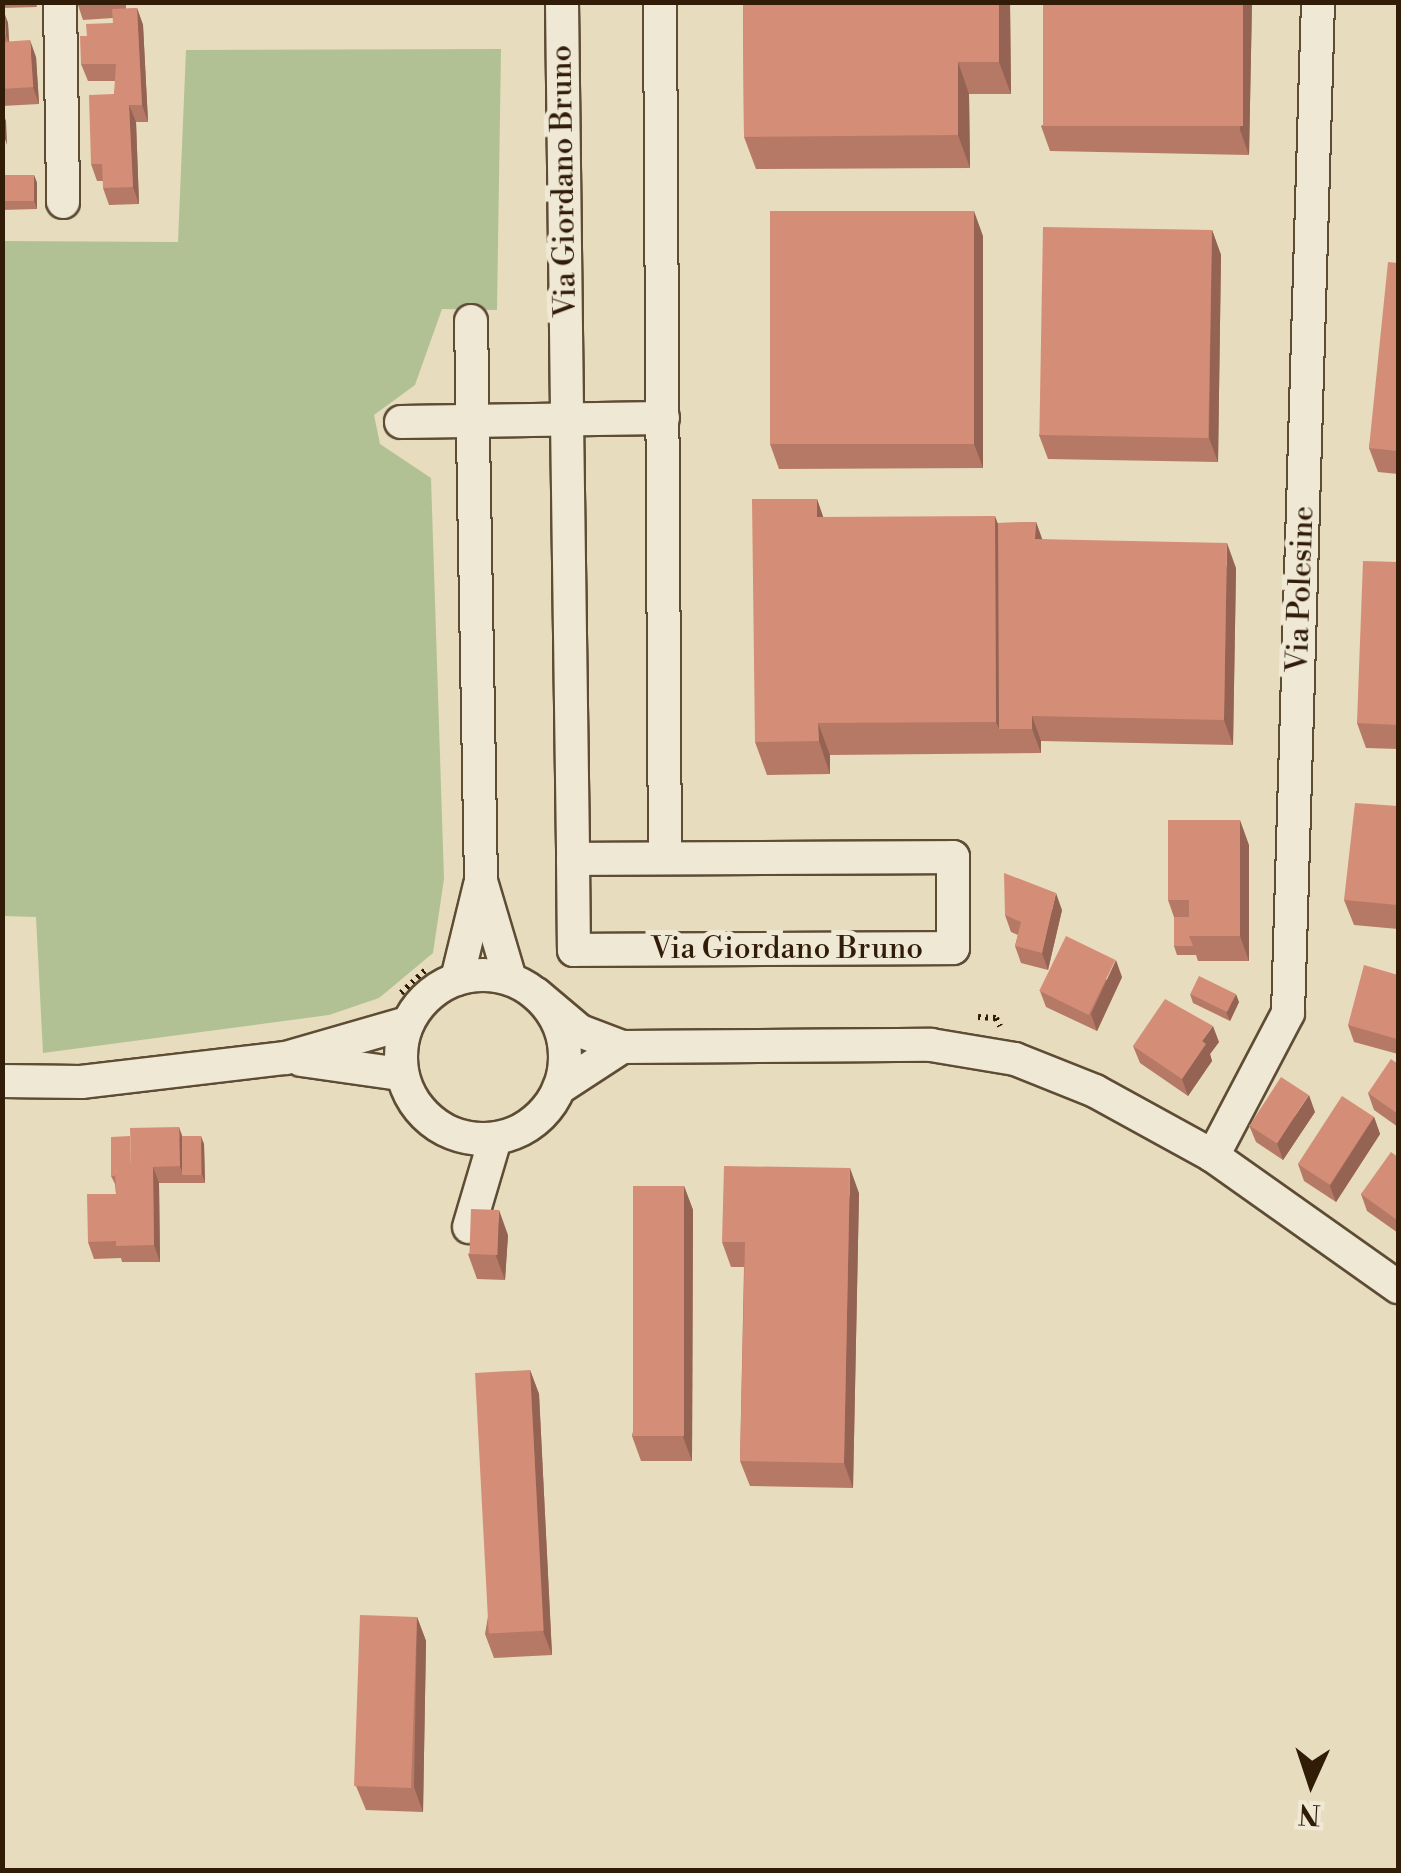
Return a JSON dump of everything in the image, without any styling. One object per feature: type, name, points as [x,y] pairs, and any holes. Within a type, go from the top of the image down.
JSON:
[{"type":"street","points":[[60,2],[63,202]]},
{"type":"street","name":"Via Giordano Bruno","points":[[562,2],[574,950],[954,948],[953,857],[573,859]]},
{"type":"street","points":[[660,2],[666,858]]},
{"type":"street","name":"Via Polesine","points":[[1213,1156],[1288,1013],[1318,2]]},
{"type":"street","points":[[456,979],[482,881],[471,321]]},
{"type":"street","points":[[401,422],[663,418]]},
{"type":"street","points":[[482,881],[523,986],[553,1014],[563,1037],[565,1063],[559,1088],[544,1112],[522,1130],[495,1139],[458,1136],[421,1113],[402,1074],[400,1048],[407,1022],[419,1004],[456,979],[483,975],[523,986],[580,1031],[622,1047],[931,1044],[1015,1059],[1095,1091],[1213,1156],[1398,1288]]},
{"type":"street","points":[[2,1081],[81,1082],[286,1058],[407,1022]]},
{"type":"street","points":[[559,1088],[622,1047]]},
{"type":"street","points":[[286,1058],[402,1074]]},
{"type":"street","points":[[458,1136],[469,1227],[495,1139]]},
{"type":"green space","points":[[501,49],[497,310],[442,309],[415,385],[374,415],[380,444],[431,478],[444,879],[433,953],[379,998],[329,1015],[43,1053],[36,917],[3,916],[3,241],[178,242],[186,50]]},
{"type":"building","points":[[743,2],[999,2],[999,62],[958,62],[958,135],[744,137]]},
{"type":"building","points":[[1043,2],[1243,2],[1243,126],[1043,126]]},
{"type":"building","points":[[137,8],[142,105],[129,105],[133,187],[103,188],[102,164],[91,164],[89,95],[114,94],[116,64],[81,64],[80,36],[87,36],[86,24],[113,23],[112,9]]},
{"type":"building","points":[[5,15],[6,35],[2,34]]},
{"type":"building","points":[[30,40],[33,87],[5,89],[2,42]]},
{"type":"building","points":[[2,175],[34,175],[34,201],[2,201]]},
{"type":"building","points":[[770,211],[974,211],[974,444],[770,444]]},
{"type":"building","points":[[1043,227],[1212,230],[1208,438],[1039,435]]},
{"type":"building","points":[[1388,262],[1398,263],[1398,451],[1369,448]]},
{"type":"building","points":[[752,499],[817,499],[817,517],[995,516],[996,722],[818,723],[819,741],[755,742]]},
{"type":"building","points":[[1036,522],[1035,539],[1227,543],[1224,720],[1032,716],[1032,729],[999,729],[998,523]]},
{"type":"building","points":[[1363,561],[1398,562],[1398,725],[1357,723]]},
{"type":"building","points":[[1355,803],[1398,806],[1398,905],[1344,900]]},
{"type":"building","points":[[1168,820],[1240,820],[1240,936],[1189,936],[1189,900],[1168,900]]},
{"type":"building","points":[[1004,873],[1056,893],[1042,953],[1015,946],[1021,922],[1005,915]]},
{"type":"building","points":[[1174,917],[1189,917],[1193,946],[1174,946]]},
{"type":"building","points":[[1066,936],[1115,960],[1089,1015],[1039,991]]},
{"type":"building","points":[[1364,965],[1398,975],[1397,1039],[1348,1025]]},
{"type":"building","points":[[1199,976],[1236,994],[1227,1012],[1190,994]]},
{"type":"building","points":[[1165,999],[1213,1026],[1202,1041],[1206,1044],[1182,1079],[1133,1046]]},
{"type":"building","points":[[1391,1059],[1398,1064],[1398,1114],[1368,1093]]},
{"type":"building","points":[[1281,1077],[1309,1095],[1277,1144],[1249,1126]]},
{"type":"building","points":[[1342,1096],[1374,1117],[1330,1185],[1298,1164]]},
{"type":"building","points":[[179,1127],[180,1166],[153,1167],[154,1245],[88,1242],[87,1194],[116,1194],[115,1167],[131,1167],[130,1128]]},
{"type":"building","points":[[130,1136],[131,1167],[115,1167],[115,1176],[111,1176],[111,1137]]},
{"type":"building","points":[[182,1136],[201,1136],[201,1175],[182,1175]]},
{"type":"building","points":[[1391,1152],[1398,1157],[1397,1220],[1361,1194]]},
{"type":"building","points":[[724,1166],[850,1168],[844,1463],[740,1461],[745,1242],[722,1242]]},
{"type":"building","points":[[633,1186],[684,1186],[684,1436],[633,1436]]},
{"type":"building","points":[[471,1209],[499,1210],[497,1255],[469,1254]]},
{"type":"building","points":[[530,1370],[544,1631],[489,1634],[475,1373]]},
{"type":"building","points":[[360,1615],[417,1617],[411,1788],[354,1786]]}]
